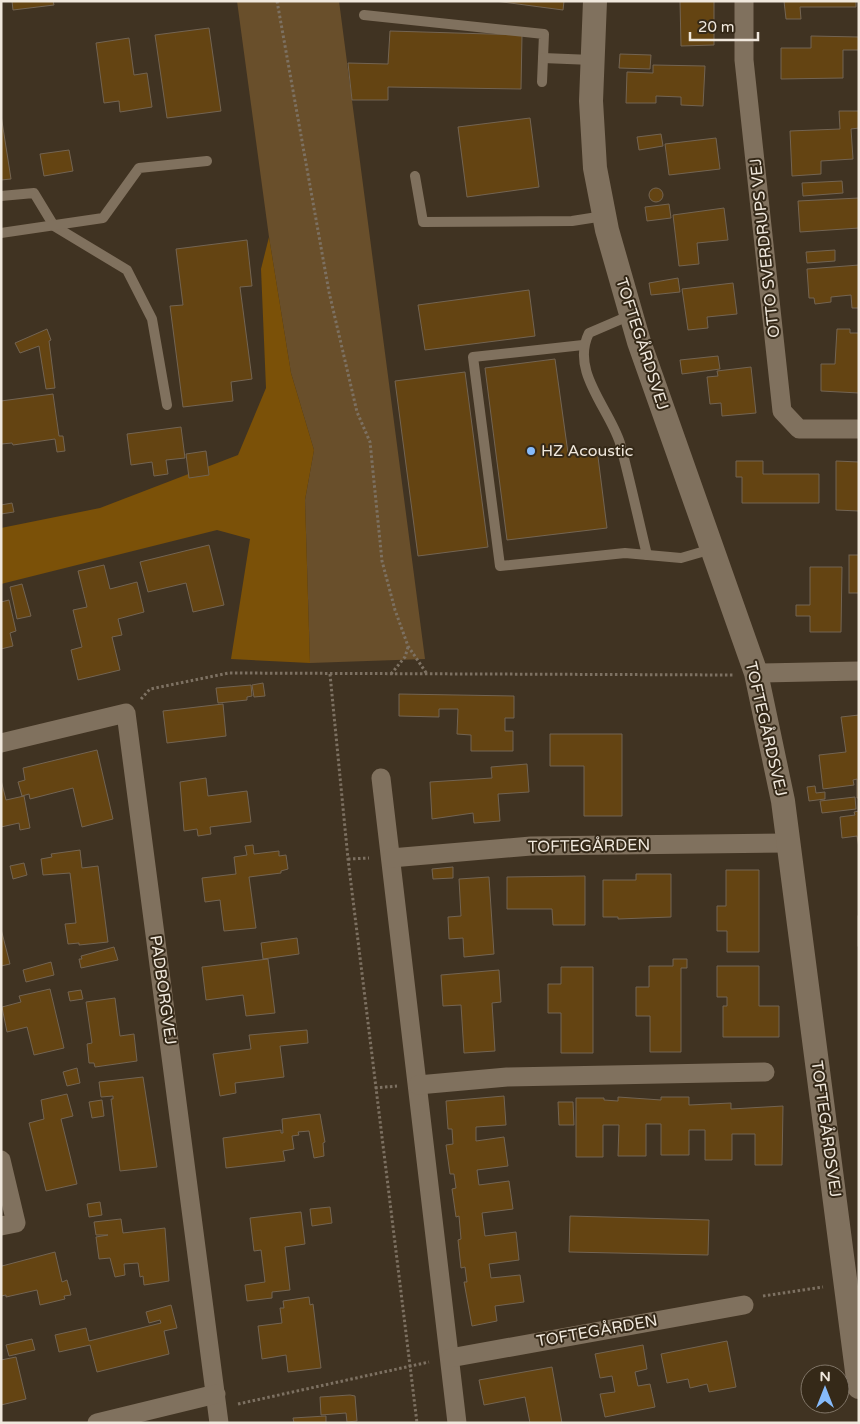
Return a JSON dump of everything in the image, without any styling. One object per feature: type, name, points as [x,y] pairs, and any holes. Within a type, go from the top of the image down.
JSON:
[{"type":"street","name":"TOFTEGÅRDSVEJ","points":[[595,1],[590,102],[595,168],[604,216],[631,315],[756,673],[783,801],[859,1387]]},
{"type":"street","name":"OTTO SVERDRUPS VEJ","points":[[744,1],[744,60],[782,411],[799,428],[859,429]]},
{"type":"street","points":[[756,673],[859,671]]},
{"type":"street","points":[[1,743],[126,713]]},
{"type":"street","name":"PADBORGVEJ","points":[[126,713],[217,1409]]},
{"type":"street","points":[[381,778],[457,1423]]},
{"type":"street","name":"TOFTEGÅRDEN","points":[[391,858],[531,846],[787,843]]},
{"type":"street","points":[[418,1084],[507,1077],[765,1072]]},
{"type":"street","points":[[1,1160],[16,1222],[1,1226]]},
{"type":"street","name":"TOFTEGÅRDEN","points":[[450,1358],[744,1305]]},
{"type":"street","points":[[97,1423],[217,1409]]},
{"type":"lane","points":[[364,15],[544,34],[542,82]]},
{"type":"lane","points":[[543,58],[592,60]]},
{"type":"lane","points":[[1,233],[104,218],[139,168],[207,161]]},
{"type":"lane","points":[[415,176],[423,222],[572,221],[604,216]]},
{"type":"lane","points":[[1,196],[34,193],[54,226],[127,270],[152,318],[167,405]]},
{"type":"lane","points":[[631,315],[589,332],[583,345],[590,383],[619,441],[647,555]]},
{"type":"lane","points":[[583,345],[473,357],[500,566],[625,553],[681,558],[712,549]]},
{"type":"path","points":[[277,1],[329,292],[357,412],[370,442],[382,560],[395,610],[408,646],[427,674]]},
{"type":"path","points":[[391,674],[405,656],[408,646]]},
{"type":"path","points":[[126,713],[150,689],[229,673],[727,676],[756,673]]},
{"type":"path","points":[[330,674],[348,859],[417,1423]]},
{"type":"path","points":[[744,1305],[760,1296],[819,1287],[847,1287]]},
{"type":"path","points":[[217,1409],[450,1358]]},
{"type":"shaded area","points":[[237,1],[339,1],[425,659],[310,663],[305,500],[314,450],[291,373],[269,237]]},
{"type":"shaded area","points":[[269,237],[291,373],[314,450],[305,500],[310,663],[231,659],[250,539],[217,530],[1,584],[1,528],[100,508],[238,455],[266,388],[261,269]]},
{"type":"building","points":[[12,1],[53,1],[54,5],[13,10]]},
{"type":"building","points":[[495,1],[564,1],[563,10]]},
{"type":"building","points":[[680,1],[714,1],[714,45],[681,46]]},
{"type":"building","points":[[784,1],[856,1],[856,7],[800,7],[801,19],[786,19]]},
{"type":"building","points":[[209,28],[221,111],[167,118],[155,35]]},
{"type":"building","points":[[390,31],[522,35],[521,89],[388,87],[388,100],[352,100],[348,63],[388,64]]},
{"type":"building","points":[[811,36],[859,37],[859,50],[843,50],[843,78],[781,79],[781,48],[811,48]]},
{"type":"building","points":[[129,38],[134,75],[147,73],[152,107],[120,112],[119,101],[104,103],[96,43]]},
{"type":"building","points":[[620,54],[651,55],[650,69],[619,68]]},
{"type":"building","points":[[653,65],[705,66],[703,106],[681,105],[681,97],[656,96],[656,103],[626,103],[627,72],[653,73]]},
{"type":"building","points":[[839,111],[859,111],[859,128],[851,129],[853,159],[821,161],[821,174],[792,176],[790,131],[840,129]]},
{"type":"building","points":[[1,115],[11,179],[1,180]]},
{"type":"building","points":[[530,118],[539,187],[467,197],[458,127]]},
{"type":"building","points":[[661,134],[663,146],[639,150],[637,137]]},
{"type":"building","points":[[716,138],[720,169],[669,175],[665,144]]},
{"type":"building","points":[[69,150],[73,171],[44,176],[40,154]]},
{"type":"building","points":[[842,181],[843,193],[803,196],[802,183]]},
{"type":"building","points":[[656,188],[661,190],[663,195],[661,200],[656,202],[651,200],[649,195],[651,190]]},
{"type":"building","points":[[859,198],[859,228],[800,232],[798,201]]},
{"type":"building","points":[[669,204],[671,218],[647,221],[645,207]]},
{"type":"building","points":[[724,208],[728,240],[697,243],[699,264],[679,266],[673,215]]},
{"type":"building","points":[[247,240],[252,286],[240,287],[252,379],[231,382],[233,401],[183,407],[170,306],[183,305],[176,249]]},
{"type":"building","points":[[835,250],[835,261],[807,263],[806,252]]},
{"type":"building","points":[[859,265],[859,308],[852,308],[851,295],[831,297],[831,302],[815,304],[814,298],[809,298],[807,269]]},
{"type":"building","points":[[678,278],[680,292],[651,295],[649,283]]},
{"type":"building","points":[[733,283],[737,314],[707,317],[708,328],[688,330],[682,289]]},
{"type":"building","points":[[529,290],[535,336],[425,350],[418,305]]},
{"type":"building","points":[[47,329],[51,340],[49,341],[55,388],[46,389],[39,346],[20,353],[15,343]]},
{"type":"building","points":[[837,329],[850,329],[850,333],[859,333],[859,393],[821,391],[821,364],[835,364]]},
{"type":"building","points":[[718,356],[720,369],[682,374],[680,360]]},
{"type":"building","name":"HZ Acoustic","points":[[555,359],[568,453],[597,449],[607,528],[507,540],[485,368]]},
{"type":"building","points":[[751,367],[756,413],[722,416],[721,403],[710,404],[707,377],[718,376],[717,371]]},
{"type":"building","points":[[465,372],[488,547],[418,556],[395,381]]},
{"type":"building","points":[[53,394],[59,436],[63,436],[65,451],[57,452],[55,439],[13,445],[12,443],[1,444],[1,401]]},
{"type":"building","points":[[181,427],[185,458],[166,460],[168,474],[154,476],[152,462],[131,465],[127,434]]},
{"type":"building","points":[[206,451],[209,475],[189,478],[186,454]]},
{"type":"building","points":[[736,461],[763,461],[763,474],[819,474],[819,503],[742,503],[742,477],[736,477]]},
{"type":"building","points":[[836,461],[859,462],[859,511],[836,510]]},
{"type":"building","points":[[12,503],[14,512],[1,514],[1,505]]},
{"type":"building","points":[[209,545],[224,605],[193,612],[186,583],[148,592],[140,562]]},
{"type":"building","points":[[849,555],[859,555],[859,593],[849,593]]},
{"type":"building","points":[[104,565],[110,589],[137,582],[144,612],[118,619],[122,635],[112,637],[120,670],[78,680],[71,650],[82,647],[73,610],[87,607],[78,571]]},
{"type":"building","points":[[810,567],[842,567],[841,632],[810,632],[810,616],[796,616],[796,605],[810,605]]},
{"type":"building","points":[[22,584],[31,616],[17,619],[10,587]]},
{"type":"building","points":[[9,600],[16,631],[10,633],[13,646],[1,649],[1,602]]},
{"type":"building","points":[[263,683],[265,696],[254,697],[252,685]]},
{"type":"building","points":[[251,685],[252,696],[247,697],[247,700],[218,703],[216,688]]},
{"type":"building","points":[[399,694],[514,696],[514,718],[505,718],[505,731],[513,731],[513,751],[471,751],[471,735],[457,734],[458,709],[439,709],[439,717],[399,716]]},
{"type":"building","points":[[223,704],[226,736],[167,743],[163,711]]},
{"type":"building","points":[[859,715],[859,798],[857,798],[857,779],[853,780],[854,785],[823,789],[819,755],[846,752],[841,717]]},
{"type":"building","points":[[550,734],[622,734],[622,816],[584,816],[584,766],[550,766]]},
{"type":"building","points":[[97,750],[113,819],[82,827],[73,788],[30,799],[29,794],[22,796],[18,782],[25,780],[23,768]]},
{"type":"building","points":[[527,764],[529,792],[498,794],[500,821],[474,823],[473,813],[432,819],[430,782],[492,778],[491,767]]},
{"type":"building","points":[[206,778],[208,796],[247,791],[251,822],[210,827],[211,834],[198,836],[197,829],[184,831],[180,782]]},
{"type":"building","points":[[1,780],[6,800],[24,796],[30,828],[20,830],[19,823],[1,827]]},
{"type":"building","points":[[815,786],[816,793],[825,792],[825,799],[809,801],[807,787]]},
{"type":"building","points":[[855,797],[856,809],[822,813],[820,801]]},
{"type":"building","points":[[859,811],[859,848],[857,836],[842,838],[840,817],[855,815],[854,812]]},
{"type":"building","points":[[253,845],[254,854],[279,851],[279,856],[286,855],[288,869],[281,871],[281,873],[249,877],[256,928],[224,931],[220,900],[205,902],[202,878],[236,874],[234,857],[247,855],[245,846]]},
{"type":"building","points":[[80,850],[82,868],[98,866],[108,942],[79,945],[79,943],[68,944],[65,924],[76,923],[70,873],[43,875],[41,859],[52,857],[51,854]]},
{"type":"building","points":[[24,863],[27,875],[13,879],[10,866]]},
{"type":"building","points":[[453,867],[453,878],[433,879],[432,869]]},
{"type":"building","points":[[726,870],[759,870],[759,952],[727,952],[727,931],[717,931],[717,906],[726,906]]},
{"type":"building","points":[[636,874],[671,874],[671,917],[618,919],[618,917],[603,917],[603,880],[636,880]]},
{"type":"building","points":[[585,876],[585,925],[553,925],[552,909],[507,909],[507,877]]},
{"type":"building","points":[[489,877],[494,954],[464,957],[463,938],[449,939],[448,917],[461,916],[459,879]]},
{"type":"building","points":[[859,916],[859,946],[858,946]]},
{"type":"building","points":[[1,929],[10,964],[1,966]]},
{"type":"building","points":[[297,938],[299,954],[263,959],[261,943]]},
{"type":"building","points":[[114,947],[118,960],[81,968],[79,959],[82,959],[81,956]]},
{"type":"building","points":[[268,959],[275,1013],[246,1016],[243,995],[206,1000],[202,967]]},
{"type":"building","points":[[673,959],[687,959],[687,968],[681,968],[681,1052],[650,1052],[650,1016],[636,1016],[636,987],[649,987],[649,966],[673,966]]},
{"type":"building","points":[[51,962],[54,975],[26,982],[23,970]]},
{"type":"building","points":[[717,966],[759,966],[759,1006],[779,1006],[779,1037],[723,1037],[723,1006],[727,1006],[727,997],[717,997]]},
{"type":"building","points":[[561,967],[593,967],[593,1053],[561,1053],[561,1013],[548,1013],[548,984],[561,984]]},
{"type":"building","points":[[499,970],[501,1002],[492,1003],[495,1051],[464,1053],[461,1005],[443,1006],[441,975]]},
{"type":"building","points":[[50,989],[64,1048],[34,1055],[27,1027],[7,1032],[2,1007],[21,1002],[19,996]]},
{"type":"building","points":[[81,990],[83,999],[70,1001],[68,992]]},
{"type":"building","points":[[115,998],[120,1036],[134,1034],[137,1061],[95,1067],[94,1063],[89,1063],[87,1044],[92,1043],[86,1002]]},
{"type":"building","points":[[307,1030],[308,1043],[280,1046],[284,1077],[235,1083],[236,1093],[220,1096],[213,1054],[251,1049],[249,1035]]},
{"type":"building","points":[[77,1068],[80,1083],[67,1086],[63,1072]]},
{"type":"building","points":[[143,1077],[157,1167],[120,1171],[111,1099],[113,1099],[113,1096],[101,1097],[99,1082]]},
{"type":"building","points":[[67,1094],[73,1116],[61,1119],[77,1184],[46,1191],[29,1123],[44,1119],[41,1100]]},
{"type":"building","points":[[504,1096],[506,1125],[476,1127],[476,1141],[504,1137],[508,1166],[477,1170],[479,1185],[509,1181],[513,1209],[482,1213],[485,1236],[516,1232],[519,1260],[489,1264],[491,1278],[520,1275],[524,1302],[495,1306],[497,1321],[472,1326],[464,1282],[467,1282],[465,1267],[461,1268],[458,1240],[461,1239],[459,1216],[456,1217],[452,1189],[456,1188],[454,1174],[450,1174],[446,1145],[453,1144],[452,1129],[448,1129],[446,1101]]},
{"type":"building","points":[[618,1097],[661,1100],[661,1097],[689,1097],[689,1105],[731,1103],[731,1109],[783,1106],[782,1165],[755,1165],[755,1134],[732,1134],[732,1160],[705,1160],[705,1130],[689,1130],[689,1155],[661,1155],[661,1124],[646,1124],[646,1156],[618,1156],[619,1125],[603,1125],[603,1157],[576,1157],[576,1098],[604,1098],[604,1100],[618,1101]]},
{"type":"building","points":[[102,1100],[104,1116],[92,1118],[89,1102]]},
{"type":"building","points":[[558,1102],[573,1102],[574,1125],[559,1125]]},
{"type":"building","points":[[320,1114],[325,1142],[323,1143],[324,1156],[314,1158],[309,1131],[298,1132],[299,1135],[292,1136],[294,1149],[283,1151],[285,1161],[226,1168],[223,1138],[281,1130],[281,1133],[283,1133],[282,1119]]},
{"type":"building","points":[[100,1202],[102,1215],[89,1217],[87,1204]]},
{"type":"building","points":[[330,1207],[332,1223],[312,1226],[310,1209]]},
{"type":"building","points":[[301,1212],[305,1244],[285,1247],[290,1290],[272,1292],[272,1298],[247,1301],[245,1285],[265,1282],[261,1250],[254,1251],[250,1218]]},
{"type":"building","points":[[570,1216],[709,1220],[708,1255],[569,1252]]},
{"type":"building","points":[[121,1219],[123,1233],[165,1228],[169,1281],[144,1285],[143,1276],[140,1277],[138,1263],[124,1264],[125,1275],[115,1277],[110,1258],[99,1259],[96,1237],[108,1235],[96,1235],[94,1222]]},
{"type":"building","points":[[55,1252],[62,1282],[67,1280],[71,1295],[64,1296],[65,1299],[40,1305],[37,1290],[6,1297],[6,1295],[1,1296],[1,1262],[2,1266]]},
{"type":"building","points":[[309,1297],[310,1305],[313,1304],[321,1368],[288,1372],[286,1355],[262,1359],[258,1326],[282,1323],[280,1308],[284,1308],[283,1301]]},
{"type":"building","points":[[171,1305],[177,1328],[164,1331],[169,1354],[97,1372],[90,1345],[59,1352],[55,1335],[86,1328],[89,1341],[161,1323],[160,1320],[149,1323],[146,1312]]},
{"type":"building","points":[[32,1339],[35,1350],[9,1356],[6,1345]]},
{"type":"building","points":[[727,1341],[736,1387],[709,1392],[707,1384],[690,1388],[688,1379],[667,1383],[661,1354]]},
{"type":"building","points":[[643,1345],[647,1369],[635,1372],[638,1386],[650,1384],[655,1407],[605,1417],[600,1394],[615,1392],[612,1376],[600,1378],[595,1354]]},
{"type":"building","points":[[16,1357],[26,1399],[1,1405],[1,1360]]},
{"type":"building","points":[[552,1367],[562,1423],[530,1423],[525,1397],[484,1405],[479,1380]]},
{"type":"building","points":[[355,1396],[357,1421],[347,1422],[346,1413],[321,1415],[320,1397]]},
{"type":"building","points":[[326,1416],[326,1423],[294,1423],[293,1418]]},
{"type":"place","name":"HZ Acoustic","points":[[531,451]]}]
